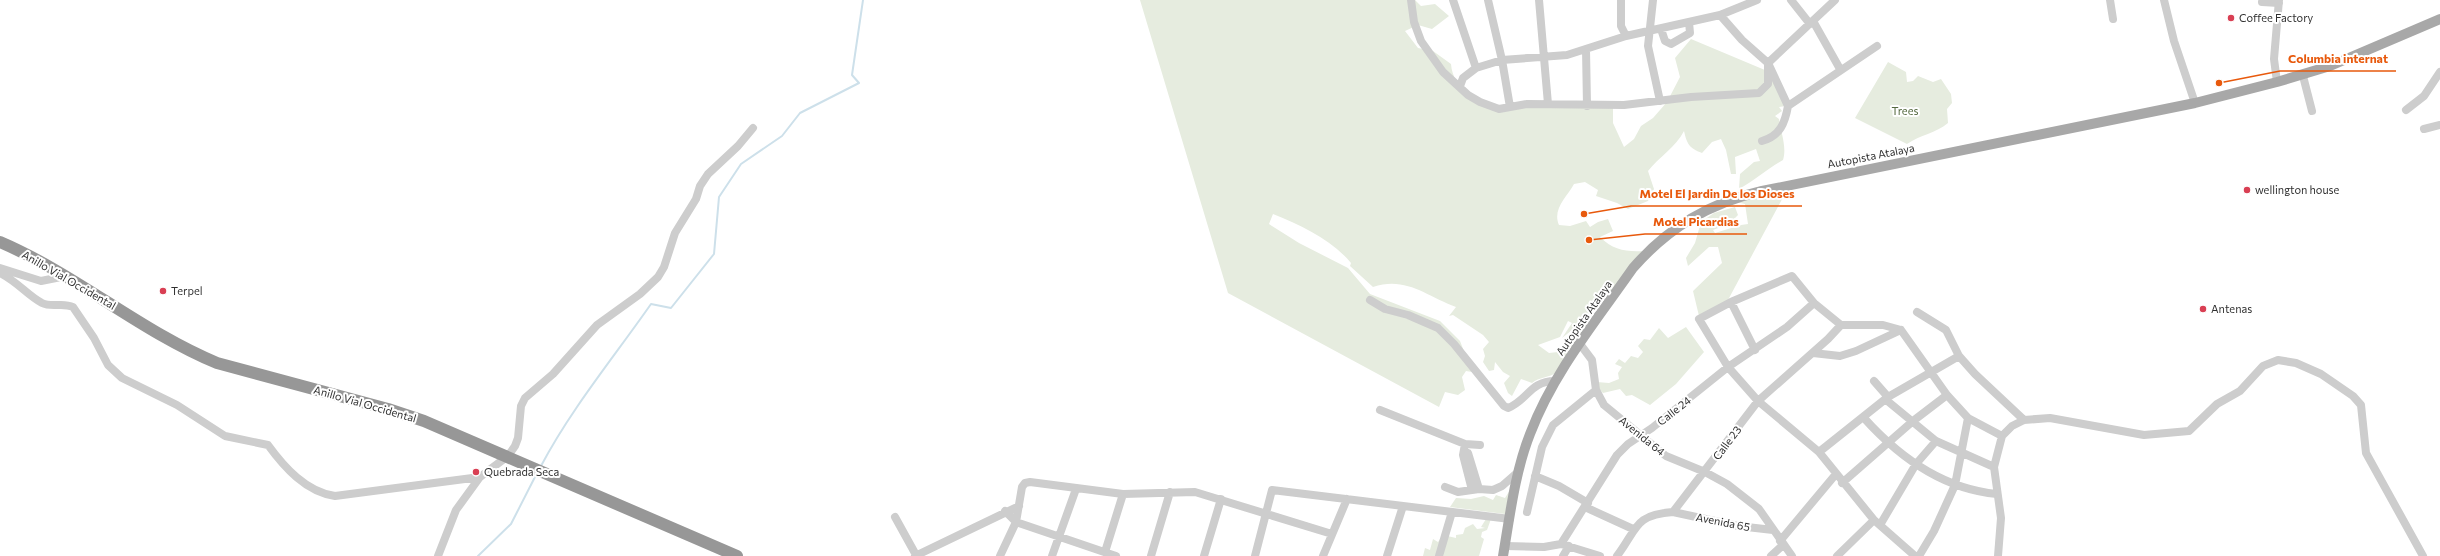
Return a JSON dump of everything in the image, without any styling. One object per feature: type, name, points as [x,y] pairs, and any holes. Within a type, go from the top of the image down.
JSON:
[{"type":"highway","name":"Anillo Vial Occidental","points":[[0,242],[66,276],[170,341],[217,363],[388,409],[431,424],[511,457],[736,556]]},
{"type":"main road","name":"Autopista Atalaya","points":[[1503,556],[1518,472],[1530,434],[1555,381],[1633,268],[1675,228],[1717,204],[1762,191],[2195,103],[2303,76],[2440,19]]},
{"type":"street","points":[[1411,0],[1414,22],[1421,40],[1443,72],[1480,102],[1499,109],[1548,104],[1624,106],[1660,101],[1759,94],[1768,84],[1768,63],[1835,0]]},
{"type":"street","points":[[1453,0],[1476,68]]},
{"type":"street","points":[[1488,0],[1502,60],[1510,107]]},
{"type":"street","points":[[1539,0],[1548,104]]},
{"type":"street","points":[[1621,0],[1621,26],[1626,36]]},
{"type":"street","points":[[1653,0],[1648,46],[1660,101]]},
{"type":"street","points":[[1460,86],[1463,78],[1476,68],[1502,60],[1567,55],[1626,36],[1720,15],[1757,0]]},
{"type":"street","points":[[1791,0],[1812,23],[1840,69]]},
{"type":"street","points":[[2110,0],[2113,19]]},
{"type":"street","points":[[2164,0],[2174,41],[2195,103]]},
{"type":"street","points":[[2262,2],[2279,2],[2274,59],[2277,82]]},
{"type":"street","points":[[1720,15],[1742,40],[1768,63],[1788,106]]},
{"type":"street","points":[[1661,29],[1665,41],[1672,44],[1690,33],[1689,22]]},
{"type":"street","points":[[1762,141],[1773,138],[1782,127],[1788,106],[1840,69],[1877,46]]},
{"type":"street","points":[[1586,49],[1587,106]]},
{"type":"street","points":[[2406,110],[2424,96],[2440,72]]},
{"type":"street","points":[[2303,76],[2312,111]]},
{"type":"street","points":[[2424,129],[2440,125]]},
{"type":"street","points":[[438,556],[456,510],[480,477],[511,457],[518,438],[521,406],[525,398],[553,374],[597,325],[640,294],[658,277],[664,267],[674,233],[689,212],[708,174],[738,146],[753,128]]},
{"type":"street","points":[[0,268],[41,281],[66,276]]},
{"type":"street","points":[[0,273],[16,281],[41,302],[50,306],[69,305],[73,307],[94,338],[108,365],[122,378],[177,405],[225,436],[268,445],[273,454],[305,484],[321,494],[335,496],[480,477]]},
{"type":"street","points":[[1915,556],[1877,522],[1842,483],[1819,452],[1758,401],[1728,367],[1699,319],[1731,302],[1792,276],[1814,303],[1841,325],[1883,325],[1901,330],[1933,372],[1947,395],[1968,418],[2002,436]]},
{"type":"street","points":[[1370,300],[1385,309],[1408,315],[1438,328],[1454,344],[1504,406],[1508,408],[1534,387],[1544,381],[1555,381]]},
{"type":"street","points":[[1731,302],[1755,350]]},
{"type":"street","name":"Calle 24","points":[[1563,556],[1565,545],[1617,455],[1628,444],[1728,367],[1787,327],[1814,303]]},
{"type":"street","points":[[1917,312],[1946,330],[1960,356],[1975,374],[2024,420]]},
{"type":"street","name":"Calle 23","points":[[1673,512],[1758,401],[1768,390],[1813,353],[1841,325]]},
{"type":"street","points":[[1813,353],[1840,356],[1856,351],[1901,330]]},
{"type":"street","name":"Avenida 64","points":[[1580,344],[1592,360],[1596,390],[1604,405],[1666,456],[1705,472],[1727,484],[1759,509],[1792,556]]},
{"type":"street","points":[[1819,452],[1864,418],[1886,398],[1960,356]]},
{"type":"street","points":[[1998,556],[2001,518],[1994,467],[2002,436],[2012,426],[2024,420],[2050,418],[2144,435],[2189,432],[2217,404],[2240,390],[2263,366],[2278,360],[2296,363],[2321,374],[2353,396],[2361,405],[2366,453],[2423,556]]},
{"type":"street","points":[[1874,382],[1886,398],[1936,441],[1962,454],[1994,467]]},
{"type":"street","points":[[1527,512],[1542,447],[1553,425],[1596,390]]},
{"type":"street","points":[[1842,483],[1913,421],[1947,395]]},
{"type":"street","points":[[1380,410],[1465,447],[1480,445]]},
{"type":"street","points":[[1864,418],[1888,444],[1916,464],[1955,485],[1977,492],[1997,494]]},
{"type":"street","points":[[1919,556],[1934,531],[1955,485],[1968,418]]},
{"type":"street","points":[[1837,556],[1877,522],[1916,464],[1936,441]]},
{"type":"street","points":[[1465,447],[1476,489]]},
{"type":"street","points":[[1445,487],[1458,492],[1476,489],[1493,490],[1502,486],[1518,472]]},
{"type":"street","points":[[1771,556],[1836,474]]},
{"type":"street","points":[[1535,476],[1559,486],[1587,505],[1633,529]]},
{"type":"street","points":[[1000,556],[1016,522],[1022,487],[1025,483],[1030,482],[1123,494],[1195,492],[1332,534]]},
{"type":"street","points":[[1052,556],[1076,489]]},
{"type":"street","points":[[1255,556],[1272,490],[1510,519]]},
{"type":"street","points":[[1151,556],[1170,492]]},
{"type":"street","points":[[1105,552],[1123,494]]},
{"type":"street","points":[[1204,556],[1221,499]]},
{"type":"street","points":[[1323,556],[1347,499]]},
{"type":"street","points":[[895,517],[916,556],[1005,511],[1019,506]]},
{"type":"street","points":[[1387,556],[1403,506]]},
{"type":"street","points":[[1005,511],[1016,522],[1059,538],[1116,556]]},
{"type":"street","points":[[1439,556],[1452,512]]},
{"type":"street","points":[[1617,556],[1627,543],[1633,529],[1644,518],[1654,513],[1673,512]]},
{"type":"street","name":"Avenida 65","points":[[1673,512],[1738,526],[1773,530]]},
{"type":"street","points":[[1505,546],[1544,547],[1565,545],[1600,556]]},
{"type":"green space","points":[[1140,0],[1415,0],[1421,6],[1435,4],[1449,16],[1432,29],[1418,25],[1405,31],[1418,48],[1433,51],[1451,64],[1456,81],[1467,93],[1498,111],[1527,106],[1613,108],[1613,123],[1624,147],[1634,139],[1641,126],[1653,118],[1667,102],[1680,77],[1675,58],[1691,39],[1772,73],[1786,106],[1779,107],[1782,111],[1775,116],[1779,119],[1783,140],[1783,160],[1739,189],[1740,174],[1754,162],[1760,161],[1756,149],[1735,157],[1736,174],[1731,174],[1726,150],[1721,139],[1712,142],[1702,153],[1689,145],[1684,131],[1677,142],[1648,171],[1654,189],[1648,201],[1628,209],[1617,203],[1596,196],[1598,190],[1585,182],[1574,184],[1559,208],[1557,219],[1559,225],[1570,226],[1586,221],[1590,227],[1598,222],[1608,219],[1613,231],[1600,237],[1610,245],[1620,249],[1644,251],[1606,297],[1586,318],[1562,338],[1572,323],[1568,321],[1560,337],[1538,345],[1549,353],[1558,352],[1587,322],[1587,326],[1560,369],[1554,374],[1532,383],[1521,379],[1512,396],[1508,393],[1504,383],[1510,376],[1503,372],[1495,362],[1494,370],[1489,371],[1483,362],[1485,356],[1483,349],[1489,342],[1483,335],[1453,315],[1449,316],[1456,307],[1406,286],[1385,284],[1373,287],[1350,266],[1351,263],[1343,254],[1325,240],[1295,223],[1273,214],[1269,224],[1299,243],[1348,268],[1370,294],[1440,321],[1460,341],[1472,372],[1466,371],[1462,377],[1465,390],[1458,395],[1445,392],[1439,407],[1228,293]]},
{"type":"green space","name":"Trees","points":[[1888,62],[1906,72],[1907,82],[1913,81],[1918,76],[1933,82],[1941,79],[1951,94],[1952,103],[1947,109],[1948,123],[1907,144],[1855,118]]},
{"type":"green space","points":[[1788,188],[1728,300],[1699,316],[1693,291],[1722,263],[1718,247],[1709,247],[1688,266],[1686,258],[1695,243],[1701,222],[1714,213],[1735,207],[1738,215],[1729,224],[1713,230],[1715,233],[1748,224],[1745,204],[1732,201]]},
{"type":"green space","points":[[1686,327],[1704,352],[1676,384],[1650,405],[1632,395],[1626,396],[1620,389],[1603,393],[1598,388],[1597,382],[1609,383],[1619,379],[1618,373],[1622,367],[1615,364],[1619,359],[1625,363],[1631,356],[1638,358],[1643,352],[1638,346],[1644,339],[1650,340],[1659,328],[1668,338]]},
{"type":"green space","points":[[1510,490],[1505,514],[1450,507],[1456,498],[1471,499],[1484,496],[1493,500],[1496,495],[1505,498]]},
{"type":"green space","points":[[1486,519],[1491,519],[1487,530],[1482,532],[1481,537],[1484,539],[1479,556],[1423,556],[1425,548],[1430,550],[1433,539],[1438,542],[1443,535],[1456,538],[1456,535],[1463,534],[1465,528],[1473,524],[1477,529],[1485,528],[1481,527]]},
{"type":"waterway","points":[[541,466],[579,404],[651,304],[671,308],[714,254],[719,197],[741,164],[782,136],[800,113],[859,83],[852,75],[863,0]]},
{"type":"waterway","points":[[478,556],[511,524],[537,473]]},
{"type":"place","name":"Coffee Factory","points":[[2231,18]]},
{"type":"place","name":"Columbia internat","points":[[2219,83]]},
{"type":"place","name":"wellington house","points":[[2247,190]]},
{"type":"place","name":"Motel El Jardin De los Dioses","points":[[1584,214]]},
{"type":"place","name":"Motel Picardias","points":[[1589,240]]},
{"type":"place","name":"Terpel","points":[[163,291]]},
{"type":"place","name":"Antenas","points":[[2203,309]]},
{"type":"place","name":"Quebrada Seca","points":[[476,472]]}]
